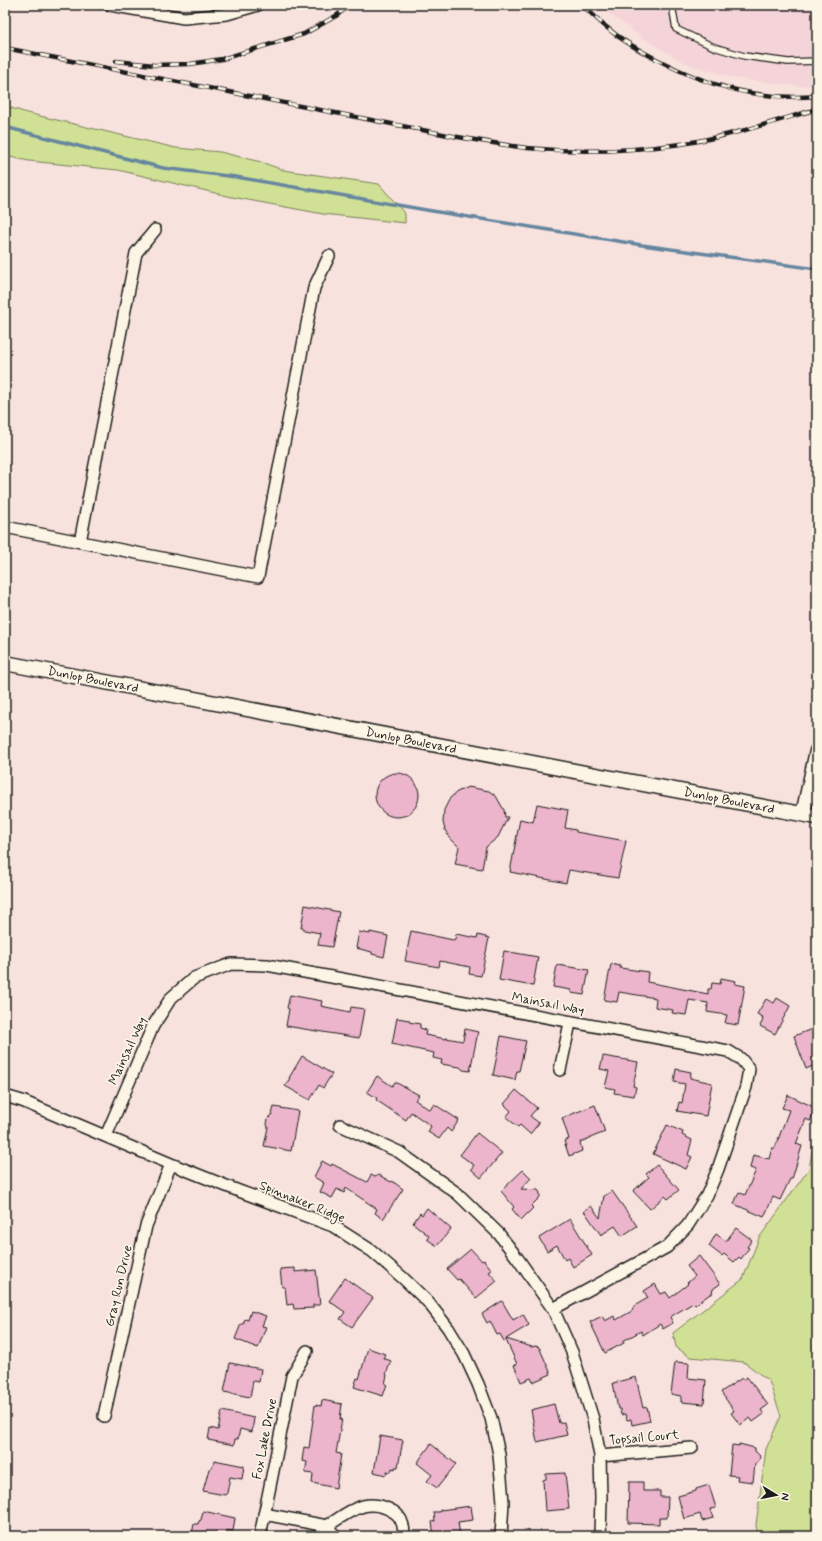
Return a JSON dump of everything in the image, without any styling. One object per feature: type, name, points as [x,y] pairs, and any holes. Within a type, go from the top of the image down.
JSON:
[{"type":"street","points":[[110,5],[184,18],[227,14],[258,5]]},
{"type":"street","points":[[80,542],[136,253],[156,230]]},
{"type":"street","points":[[5,528],[258,577],[314,288],[329,256]]},
{"type":"street","name":"Dunlop Boulevard","points":[[5,663],[817,817]]},
{"type":"street","points":[[802,814],[816,760]]},
{"type":"street","name":"Mainsail Way","points":[[106,1136],[153,1026],[172,998],[194,978],[231,964],[267,965],[570,1023],[728,1051],[741,1059],[749,1069],[746,1087],[718,1169],[707,1196],[688,1225],[668,1247],[554,1309]]},
{"type":"street","points":[[560,1070],[570,1023]]},
{"type":"street","name":"Spinnaker Ridge","points":[[5,1096],[239,1191],[333,1226],[372,1251],[404,1278],[428,1302],[448,1328],[464,1354],[478,1384],[491,1418],[500,1461],[503,1502],[501,1536]]},
{"type":"street","points":[[340,1125],[399,1152],[458,1194],[499,1234],[554,1309],[584,1385],[593,1419],[600,1456],[600,1536]]},
{"type":"street","name":"Gray Run Drive","points":[[104,1416],[146,1226],[171,1164]]},
{"type":"street","name":"Fox Lake Drive","points":[[260,1536],[292,1376],[307,1351]]},
{"type":"street","name":"Topsail Court","points":[[600,1456],[692,1448]]},
{"type":"street","points":[[327,1526],[355,1509],[367,1504],[378,1504],[397,1513],[403,1522],[404,1536]]},
{"type":"street","points":[[264,1514],[327,1526],[335,1536]]},
{"type":"lane","points":[[672,5],[676,29],[714,47],[744,56],[788,62],[817,60]]},
{"type":"shaded area","points":[[597,5],[817,5],[817,85],[798,86],[733,78],[685,63],[644,39]]},
{"type":"green space","points":[[5,106],[27,113],[176,148],[220,152],[261,162],[283,170],[379,184],[405,214],[405,223],[323,214],[232,197],[118,170],[29,161],[5,156]]},
{"type":"green space","points":[[817,1142],[817,1536],[758,1536],[756,1525],[766,1449],[781,1416],[769,1381],[744,1362],[690,1357],[676,1347],[673,1333],[743,1279],[759,1238],[809,1169],[813,1146]]},
{"type":"building","points":[[393,773],[401,773],[413,779],[419,791],[419,799],[413,811],[401,817],[393,817],[381,811],[375,799],[375,791],[381,779]]},
{"type":"building","points":[[468,787],[489,791],[496,796],[504,810],[505,817],[508,817],[498,837],[486,847],[482,869],[455,864],[459,847],[450,838],[445,830],[443,822],[444,810],[450,798],[457,792]]},
{"type":"building","points":[[537,804],[568,810],[565,828],[576,830],[576,832],[626,841],[618,878],[569,870],[566,883],[510,872],[520,819],[533,822]]},
{"type":"building","points":[[305,905],[339,912],[332,947],[318,945],[320,933],[301,928]]},
{"type":"building","points":[[411,931],[453,940],[455,939],[456,934],[477,938],[478,935],[489,938],[481,976],[469,974],[470,967],[440,961],[439,967],[405,961]]},
{"type":"building","points":[[359,932],[370,934],[370,932],[388,936],[384,957],[356,948]]},
{"type":"building","points":[[504,951],[538,957],[533,986],[499,980]]},
{"type":"building","points":[[611,964],[620,966],[620,968],[648,972],[647,982],[708,994],[708,989],[711,989],[712,983],[720,984],[721,978],[736,981],[735,984],[745,986],[738,1025],[725,1023],[727,1015],[707,1012],[708,1003],[689,1000],[686,1015],[672,1013],[673,1010],[655,1007],[656,998],[619,992],[617,1002],[604,1000]]},
{"type":"building","points":[[557,965],[589,970],[584,995],[571,993],[571,990],[553,987]]},
{"type":"building","points":[[290,995],[322,1001],[321,1006],[350,1012],[351,1007],[364,1009],[359,1038],[286,1026],[289,1009],[287,1008]]},
{"type":"building","points":[[777,998],[790,1006],[775,1034],[760,1026],[763,1017],[757,1014],[766,999],[774,1003]]},
{"type":"building","points":[[397,1018],[420,1024],[420,1028],[426,1030],[425,1035],[446,1039],[463,1041],[465,1029],[478,1032],[470,1071],[463,1070],[460,1067],[441,1064],[442,1060],[433,1058],[434,1053],[392,1044]]},
{"type":"building","points":[[817,1027],[817,1064],[806,1069],[794,1036]]},
{"type":"building","points":[[501,1036],[526,1041],[519,1071],[517,1071],[515,1080],[493,1075]]},
{"type":"building","points":[[302,1056],[332,1074],[323,1088],[319,1085],[310,1100],[285,1086]]},
{"type":"building","points":[[603,1056],[638,1062],[633,1086],[636,1087],[634,1096],[614,1093],[615,1089],[605,1087],[609,1071],[600,1069]]},
{"type":"building","points":[[676,1069],[691,1072],[690,1078],[712,1083],[706,1116],[677,1111],[679,1102],[682,1103],[685,1084],[674,1082]]},
{"type":"building","points":[[377,1076],[392,1086],[395,1082],[419,1095],[415,1100],[430,1110],[434,1104],[459,1120],[451,1132],[447,1128],[439,1139],[428,1132],[431,1126],[411,1112],[406,1120],[376,1100],[377,1098],[367,1092]]},
{"type":"building","points":[[516,1090],[537,1108],[530,1116],[539,1123],[530,1134],[520,1125],[518,1127],[506,1117],[511,1111],[504,1104]]},
{"type":"building","points":[[788,1095],[816,1108],[810,1121],[806,1119],[796,1144],[802,1146],[792,1179],[790,1179],[780,1200],[773,1197],[764,1217],[734,1204],[739,1192],[745,1195],[756,1170],[750,1168],[753,1155],[769,1159],[772,1148],[775,1148],[789,1110],[782,1108]]},
{"type":"building","points":[[595,1105],[605,1132],[580,1142],[582,1151],[569,1156],[564,1141],[569,1139],[562,1118]]},
{"type":"building","points":[[274,1107],[298,1111],[291,1151],[264,1146],[268,1119],[272,1115]]},
{"type":"building","points":[[667,1125],[683,1132],[682,1135],[692,1140],[688,1155],[692,1157],[686,1169],[653,1154]]},
{"type":"building","points":[[477,1133],[502,1153],[481,1178],[471,1169],[474,1165],[460,1155]]},
{"type":"building","points":[[322,1161],[331,1166],[332,1164],[367,1182],[371,1175],[375,1177],[379,1175],[391,1182],[392,1181],[403,1189],[383,1219],[375,1213],[377,1209],[346,1188],[344,1193],[337,1189],[332,1198],[320,1192],[324,1183],[314,1177]]},
{"type":"building","points":[[657,1165],[679,1190],[668,1199],[665,1196],[650,1209],[633,1191],[649,1177],[646,1174]]},
{"type":"building","points":[[523,1170],[531,1178],[521,1189],[538,1190],[540,1197],[531,1206],[533,1208],[521,1220],[512,1209],[514,1207],[501,1191]]},
{"type":"building","points":[[612,1191],[637,1226],[622,1236],[615,1226],[601,1235],[584,1211],[591,1206],[600,1218],[604,1196]]},
{"type":"building","points":[[427,1208],[451,1229],[437,1246],[427,1239],[429,1236],[413,1223],[420,1213],[422,1215]]},
{"type":"building","points":[[570,1219],[592,1255],[573,1267],[568,1258],[565,1260],[557,1245],[547,1251],[539,1238]]},
{"type":"building","points":[[736,1228],[752,1240],[747,1247],[749,1248],[741,1259],[739,1257],[734,1262],[724,1254],[722,1256],[709,1246],[716,1234],[726,1241]]},
{"type":"building","points":[[471,1249],[482,1261],[484,1260],[492,1270],[489,1272],[497,1281],[476,1298],[459,1279],[457,1280],[447,1269]]},
{"type":"building","points":[[699,1256],[720,1284],[713,1289],[712,1294],[695,1305],[693,1303],[670,1317],[673,1323],[663,1329],[660,1324],[643,1335],[641,1331],[623,1341],[624,1343],[605,1353],[590,1322],[602,1316],[605,1321],[614,1316],[616,1320],[632,1311],[634,1306],[648,1298],[644,1291],[655,1284],[661,1294],[666,1292],[670,1298],[688,1284],[687,1283],[695,1276],[687,1266]]},
{"type":"building","points":[[295,1268],[295,1272],[316,1270],[320,1305],[313,1305],[313,1308],[294,1309],[293,1304],[287,1305],[285,1287],[282,1287],[280,1269]]},
{"type":"building","points":[[345,1278],[373,1298],[352,1327],[340,1319],[345,1312],[329,1301]]},
{"type":"building","points":[[502,1301],[513,1320],[523,1314],[529,1325],[506,1339],[532,1347],[539,1347],[551,1374],[533,1382],[531,1378],[521,1382],[514,1365],[517,1364],[506,1340],[504,1341],[500,1334],[497,1335],[490,1321],[487,1323],[482,1314]]},
{"type":"building","points":[[251,1311],[266,1316],[262,1326],[266,1327],[258,1348],[235,1339],[241,1324],[243,1324],[245,1319],[248,1320]]},
{"type":"building","points":[[368,1348],[385,1354],[383,1358],[391,1361],[386,1374],[385,1384],[387,1384],[383,1396],[354,1387],[357,1378],[359,1379]]},
{"type":"building","points":[[675,1362],[689,1363],[688,1378],[706,1380],[704,1404],[681,1402],[681,1396],[671,1394]]},
{"type":"building","points":[[230,1363],[261,1369],[259,1382],[253,1381],[250,1397],[224,1392]]},
{"type":"building","points":[[636,1377],[643,1408],[647,1407],[650,1421],[632,1425],[631,1419],[627,1420],[625,1414],[621,1415],[620,1409],[618,1409],[613,1383]]},
{"type":"building","points":[[747,1377],[768,1405],[761,1410],[764,1414],[753,1422],[750,1418],[740,1425],[731,1413],[734,1411],[721,1392],[742,1378],[743,1380]]},
{"type":"building","points":[[322,1400],[342,1404],[340,1419],[342,1419],[336,1453],[341,1454],[336,1488],[312,1483],[313,1474],[305,1473],[307,1462],[302,1461],[304,1447],[309,1448],[315,1405],[321,1406]]},
{"type":"building","points":[[554,1404],[559,1423],[564,1422],[567,1435],[537,1442],[531,1410]]},
{"type":"building","points":[[222,1411],[254,1418],[252,1432],[240,1429],[238,1439],[235,1439],[234,1445],[208,1440],[210,1428],[218,1430]]},
{"type":"building","points":[[380,1436],[403,1440],[398,1467],[395,1467],[395,1469],[392,1468],[391,1472],[387,1471],[386,1475],[374,1472]]},
{"type":"building","points":[[431,1444],[456,1464],[437,1488],[427,1481],[432,1475],[417,1463]]},
{"type":"building","points":[[739,1444],[755,1448],[755,1451],[760,1456],[759,1461],[755,1464],[753,1482],[737,1480],[738,1476],[729,1475],[732,1445],[739,1446]]},
{"type":"building","points":[[214,1460],[244,1466],[242,1479],[230,1477],[227,1493],[225,1495],[203,1491],[209,1469],[213,1466]]},
{"type":"building","points":[[565,1473],[569,1509],[545,1511],[543,1480],[546,1479],[546,1474]]},
{"type":"building","points":[[629,1482],[643,1482],[643,1491],[660,1491],[660,1497],[668,1497],[667,1518],[659,1518],[659,1524],[628,1523]]},
{"type":"building","points":[[709,1485],[716,1508],[710,1509],[713,1518],[702,1521],[700,1514],[684,1519],[678,1496],[696,1491],[696,1489]]},
{"type":"building","points":[[471,1506],[473,1520],[458,1522],[460,1536],[434,1536],[432,1522],[435,1521],[434,1512]]},
{"type":"building","points":[[203,1511],[235,1518],[233,1531],[226,1530],[225,1536],[202,1536],[192,1534],[194,1524],[198,1524],[201,1520]]},
{"type":"waterway","points":[[5,127],[163,168],[236,177],[642,245],[817,269]]},
{"type":"railway","points":[[116,61],[154,65],[190,64],[222,59],[304,34],[336,16],[350,5]]},
{"type":"railway","points":[[582,5],[611,31],[629,44],[675,69],[695,77],[734,90],[754,94],[796,97],[817,96]]},
{"type":"railway","points":[[5,48],[458,137],[546,150],[604,150],[681,144],[733,133],[817,109]]}]
